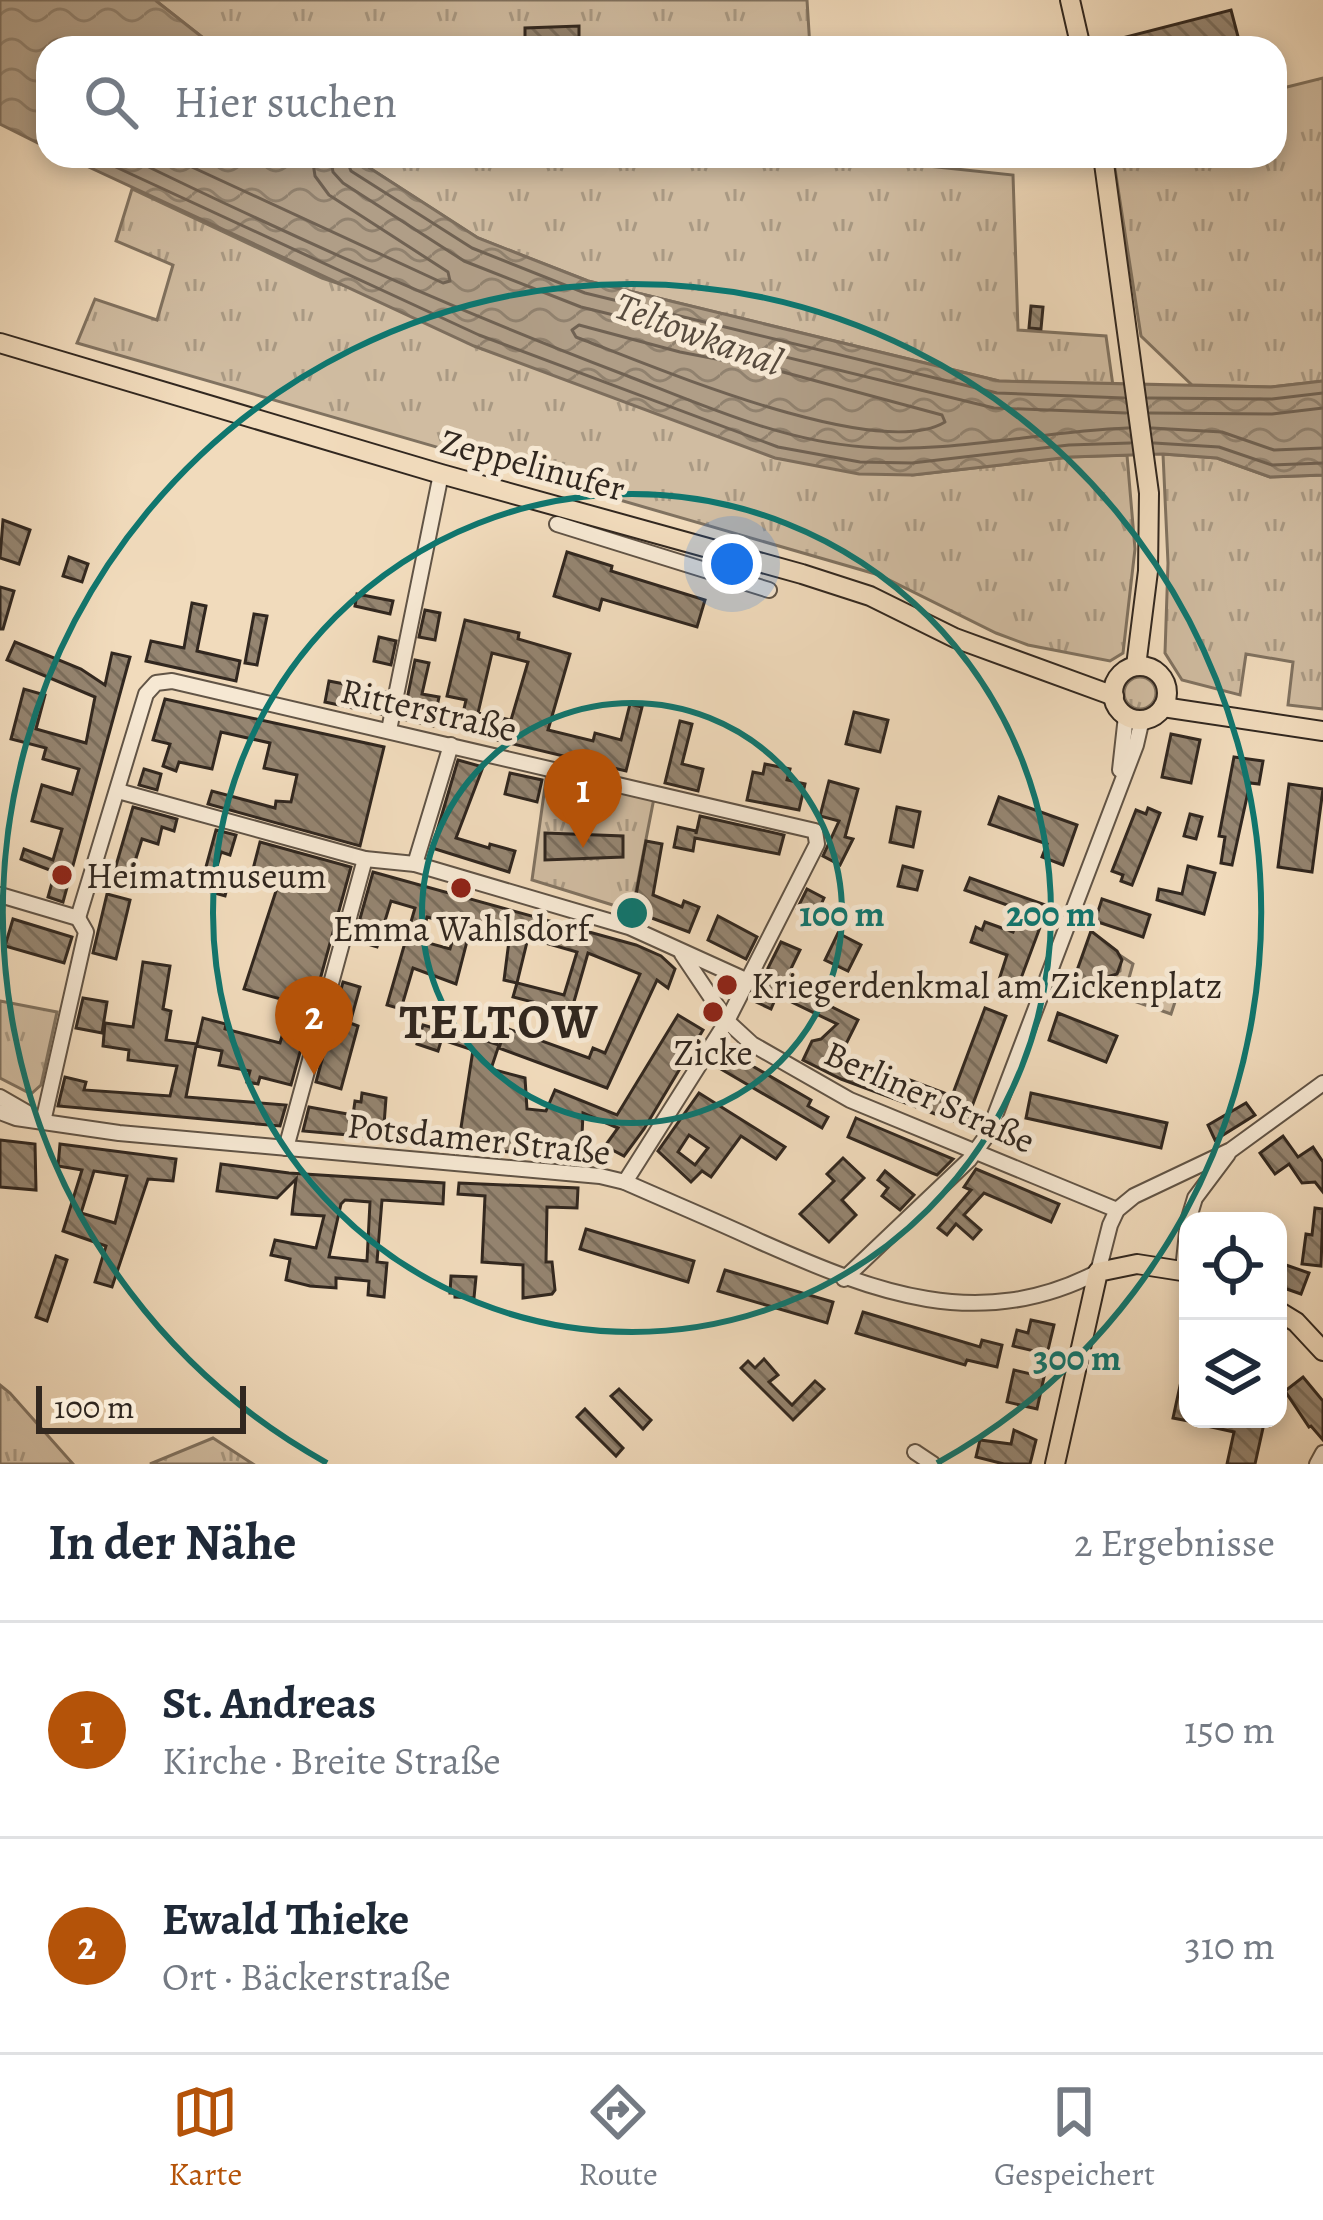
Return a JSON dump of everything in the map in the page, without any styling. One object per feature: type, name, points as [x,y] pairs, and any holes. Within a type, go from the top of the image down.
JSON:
[{"type":"main road","points":[[1070,0],[1078,36]]},
{"type":"main road","points":[[1105,168],[1150,524],[1136,670],[1114,696],[1134,718],[1165,699],[1323,731]]},
{"type":"main road","name":"Zeppelinufer","points":[[0,343],[870,596],[955,638],[1114,696]]},
{"type":"main road","name":"Zeppelinufer","points":[[1040,669],[1136,670]]},
{"type":"main road","points":[[1136,670],[1162,677],[1165,699]]},
{"type":"main road","points":[[1055,1464],[1098,1272],[1137,1264],[1179,1270]]},
{"type":"main road","points":[[1287,1316],[1323,1351]]},
{"type":"street","points":[[388,730],[441,474]]},
{"type":"street","name":"Zeppelinufer","points":[[557,524],[769,590]]},
{"type":"street","name":"Ritterstraße","points":[[118,791],[146,694],[156,682],[172,680],[815,830],[817,844],[727,1021],[625,1182]]},
{"type":"street","points":[[844,1279],[988,1135],[1118,792],[1134,718]]},
{"type":"street","points":[[415,864],[452,746]]},
{"type":"street","points":[[78,918],[118,791],[365,859],[415,864],[629,927],[748,981]]},
{"type":"street","points":[[286,1148],[365,859]]},
{"type":"street","points":[[0,895],[78,918],[86,932],[43,1122]]},
{"type":"street","name":"Berliner Straße","points":[[680,951],[727,1021],[752,1044],[850,1100],[1118,1210]]},
{"type":"street","points":[[1098,1272],[1118,1210],[1154,1184],[1231,1150],[1323,1083]]},
{"type":"street","name":"Potsdamer Straße","points":[[0,1097],[43,1122]]},
{"type":"street","name":"Potsdamer Straße","points":[[0,1112],[119,1133],[573,1173],[625,1182],[844,1279],[937,1302],[985,1303],[1065,1290],[1098,1272]]},
{"type":"street","points":[[1191,1212],[1195,1198],[1231,1150]]},
{"type":"street","points":[[914,1452],[933,1464]]},
{"type":"street","points":[[1317,1464],[1323,1454]]},
{"type":"green space","points":[[155,0],[807,0],[809,36],[201,36]]},
{"type":"green space","points":[[1323,78],[1323,381],[1271,387],[1192,385],[1141,336],[1115,168],[1287,168],[1287,87]]},
{"type":"green space","points":[[370,168],[947,168],[1013,175],[1018,330],[1106,336],[1113,386],[999,381],[588,281],[478,238]]},
{"type":"green space","points":[[132,189],[322,278],[912,475],[1127,455],[1135,549],[1123,653],[1110,661],[1028,645],[879,575],[77,343],[95,299],[157,320],[173,265],[116,241]]},
{"type":"green space","points":[[1163,454],[1217,458],[1270,477],[1323,475],[1323,709],[1288,705],[1293,662],[1246,654],[1240,695],[1182,680],[1165,653],[1168,563]]},
{"type":"green space","points":[[1140,677],[1151,682],[1156,693],[1151,704],[1140,709],[1129,704],[1124,693],[1129,682]]},
{"type":"green space","points":[[547,772],[654,798],[632,911],[532,880]]},
{"type":"green space","points":[[1121,956],[1133,964],[1129,978],[1177,996],[1171,1014],[1097,988],[1101,977],[1110,978],[1120,971]]},
{"type":"green space","points":[[0,1001],[57,1012],[41,1085],[31,1094],[0,1078]]},
{"type":"green space","points":[[0,1385],[10,1393],[73,1464],[0,1464]]},
{"type":"green space","points":[[213,1438],[253,1464],[150,1464]]},
{"type":"water","points":[[0,0],[155,0],[201,36],[36,36],[36,142],[0,124]]},
{"type":"water","name":"Teltowkanal","points":[[91,168],[370,168],[478,238],[588,281],[999,381],[1271,387],[1323,381],[1323,475],[1270,477],[1217,458],[1163,454],[1070,457],[913,475],[859,474],[775,458],[474,346]]},
{"type":"building","points":[[1231,10],[1238,36],[1130,36]]},
{"type":"building","points":[[579,26],[579,36],[525,36],[525,28]]},
{"type":"building","points":[[1031,306],[1043,307],[1041,329],[1029,328]]},
{"type":"building","points":[[3,520],[30,530],[19,564],[0,558]]},
{"type":"building","points":[[567,552],[705,600],[697,627],[602,599],[599,610],[554,596]]},
{"type":"building","points":[[69,557],[88,564],[82,582],[63,576]]},
{"type":"building","points":[[0,587],[14,591],[3,629],[0,629]]},
{"type":"building","points":[[357,594],[393,601],[390,614],[355,606]]},
{"type":"building","points":[[192,603],[206,606],[197,651],[240,661],[236,681],[146,661],[151,641],[184,648]]},
{"type":"building","points":[[425,610],[440,613],[435,640],[419,637]]},
{"type":"building","points":[[254,614],[267,616],[257,665],[245,663]]},
{"type":"building","points":[[465,620],[519,633],[518,639],[570,654],[548,730],[593,741],[595,733],[621,740],[630,704],[642,707],[626,771],[459,731],[466,700],[447,696]],"holes":[[[492,653],[528,662],[511,720],[478,713]]]},
{"type":"building","points":[[379,637],[396,641],[391,665],[374,661]]},
{"type":"building","points":[[15,642],[81,669],[105,685],[112,653],[130,657],[63,902],[48,897],[55,872],[21,859],[24,849],[53,860],[62,829],[32,821],[42,785],[72,794],[79,769],[43,759],[46,748],[11,739],[24,689],[45,695],[36,729],[86,743],[95,697],[7,660]]},
{"type":"building","points":[[415,660],[429,663],[422,694],[439,697],[433,726],[403,719]]},
{"type":"building","points":[[329,681],[385,692],[381,714],[325,702]]},
{"type":"building","points":[[165,699],[384,747],[360,846],[208,804],[212,791],[275,808],[276,801],[291,802],[297,775],[264,768],[270,743],[221,732],[212,769],[179,762],[176,771],[163,766],[170,744],[153,740]]},
{"type":"building","points":[[854,712],[888,720],[880,752],[846,744]]},
{"type":"building","points":[[680,721],[692,724],[682,764],[703,769],[698,791],[665,783]]},
{"type":"building","points":[[1171,734],[1200,740],[1191,783],[1162,777]]},
{"type":"building","points":[[1234,757],[1263,761],[1259,784],[1250,783],[1232,865],[1221,863],[1225,837],[1219,836]]},
{"type":"building","points":[[458,760],[483,767],[456,838],[515,851],[509,872],[432,848]]},
{"type":"building","points":[[765,764],[790,769],[787,780],[805,784],[799,810],[747,800],[753,772],[763,774]]},
{"type":"building","points":[[144,769],[161,774],[157,790],[139,785]]},
{"type":"building","points":[[510,773],[542,780],[537,802],[505,794]]},
{"type":"building","points":[[829,781],[858,789],[845,837],[853,839],[840,865],[823,856],[839,821],[820,816]]},
{"type":"building","points":[[1289,784],[1323,789],[1312,872],[1278,867]]},
{"type":"building","points":[[999,797],[1077,825],[1063,865],[1042,857],[1047,844],[989,824]]},
{"type":"building","points":[[133,807],[177,819],[174,831],[162,827],[158,844],[142,839],[131,874],[115,869]]},
{"type":"building","points":[[897,807],[920,812],[913,847],[890,842]]},
{"type":"building","points":[[1148,808],[1160,813],[1132,885],[1112,871],[1136,810],[1146,814]]},
{"type":"building","points":[[1190,814],[1202,817],[1196,839],[1184,836]]},
{"type":"building","points":[[700,816],[784,835],[779,854],[695,838],[693,851],[674,847],[678,827],[696,834]]},
{"type":"building","points":[[216,830],[236,835],[230,855],[221,852],[214,877],[229,881],[225,896],[200,889]]},
{"type":"building","points":[[545,833],[623,836],[623,857],[545,860]]},
{"type":"building","points":[[646,841],[662,844],[653,895],[682,907],[684,901],[699,907],[689,932],[633,911]]},
{"type":"building","points":[[260,842],[351,867],[291,1085],[260,1077],[258,1084],[247,1082],[250,1071],[219,1065],[222,1051],[196,1046],[186,1097],[286,1105],[280,1126],[58,1106],[65,1077],[86,1082],[84,1090],[170,1096],[177,1066],[128,1060],[129,1050],[103,1046],[105,1023],[133,1027],[143,962],[170,966],[163,1009],[171,1011],[166,1040],[197,1044],[203,1018],[226,1024],[225,1029],[280,1043],[292,1002],[244,989],[278,885],[251,877]]},
{"type":"building","points":[[903,866],[922,871],[917,890],[898,886]]},
{"type":"building","points":[[1188,866],[1215,873],[1204,914],[1157,900],[1159,889],[1182,894]]},
{"type":"building","points":[[373,872],[636,945],[661,956],[675,969],[668,988],[657,980],[607,1088],[499,1048],[506,1028],[589,1058],[593,1048],[605,1053],[640,974],[588,953],[571,1012],[513,997],[517,983],[504,980],[510,933],[472,922],[456,984],[413,968],[401,1009],[387,1005],[415,908],[391,901],[377,947],[354,940]],"holes":[[[427,917],[457,925],[450,949],[421,941]],[[528,938],[577,952],[564,995],[517,983]]]},
{"type":"building","points":[[970,878],[1048,906],[1017,989],[998,983],[1007,955],[971,942],[976,927],[982,930],[985,922],[1013,932],[1021,910],[965,890]]},
{"type":"building","points":[[807,889],[824,898],[815,918],[797,909]]},
{"type":"building","points":[[107,894],[130,900],[116,959],[93,953]]},
{"type":"building","points":[[1102,899],[1150,915],[1143,937],[1095,921]]},
{"type":"building","points":[[718,916],[757,937],[746,959],[708,940]]},
{"type":"building","points":[[13,919],[72,937],[64,963],[5,946]]},
{"type":"building","points":[[1091,931],[1122,960],[1117,974],[1100,979],[1097,988],[1074,979]]},
{"type":"building","points":[[838,933],[861,945],[848,971],[825,960]]},
{"type":"building","points":[[781,942],[800,950],[784,983],[858,1020],[841,1054],[952,1096],[985,1008],[1006,1016],[965,1125],[803,1060],[812,1041],[837,1024],[777,995],[771,1009],[752,1000]]},
{"type":"building","points":[[343,982],[360,987],[350,1023],[358,1026],[341,1089],[316,1082]]},
{"type":"building","points":[[83,998],[107,1002],[102,1033],[76,1028]]},
{"type":"building","points":[[1058,1013],[1117,1036],[1106,1062],[1049,1040]]},
{"type":"building","points":[[678,1015],[703,1030],[624,1156],[605,1146],[618,1128],[583,1113],[581,1159],[458,1147],[473,1050],[449,1042],[453,1030],[499,1045],[491,1069],[525,1078],[527,1109],[546,1111],[555,1090],[617,1115]]},
{"type":"building","points":[[423,1025],[444,1031],[438,1051],[417,1044]]},
{"type":"building","points":[[723,1049],[811,1100],[808,1106],[828,1117],[822,1128],[714,1065]]},
{"type":"building","points":[[362,1093],[386,1098],[383,1138],[303,1131],[309,1107],[353,1115]]},
{"type":"building","points":[[699,1093],[785,1147],[776,1159],[741,1136],[711,1177],[702,1171],[691,1182],[658,1151]],"holes":[[[689,1135],[708,1148],[695,1165],[678,1152]]]},
{"type":"building","points":[[1031,1093],[1167,1123],[1161,1148],[1026,1118]]},
{"type":"building","points":[[1246,1103],[1255,1115],[1215,1140],[1208,1125]]},
{"type":"building","points":[[856,1118],[953,1159],[937,1175],[932,1173],[848,1137]]},
{"type":"building","points":[[1283,1136],[1298,1157],[1313,1147],[1323,1162],[1323,1192],[1315,1182],[1302,1183],[1289,1164],[1275,1174],[1260,1153]]},
{"type":"building","points":[[0,1140],[35,1144],[36,1190],[0,1187]]},
{"type":"building","points":[[60,1144],[176,1159],[173,1181],[148,1179],[112,1287],[95,1282],[106,1246],[63,1231],[82,1170],[58,1166]],"holes":[[[94,1171],[127,1176],[115,1223],[81,1213]]]},
{"type":"building","points":[[843,1158],[864,1178],[842,1200],[856,1215],[829,1242],[800,1214],[834,1181],[827,1174]]},
{"type":"building","points":[[221,1164],[444,1183],[443,1204],[382,1200],[377,1262],[387,1263],[384,1297],[368,1295],[369,1281],[336,1278],[336,1288],[286,1280],[290,1259],[271,1255],[275,1240],[316,1248],[324,1216],[292,1214],[296,1179],[277,1198],[217,1191]],"holes":[[[345,1200],[370,1202],[367,1261],[329,1257],[341,1204]]]},
{"type":"building","points":[[976,1169],[1059,1204],[1051,1222],[984,1193],[964,1215],[981,1230],[973,1239],[956,1224],[947,1235],[938,1228],[971,1190],[964,1187]]},
{"type":"building","points":[[885,1171],[914,1195],[900,1210],[882,1196],[888,1188],[878,1180]]},
{"type":"building","points":[[459,1183],[578,1188],[577,1208],[547,1207],[546,1262],[552,1262],[552,1294],[523,1298],[523,1265],[482,1262],[485,1196],[458,1194]]},
{"type":"building","points":[[1315,1208],[1323,1209],[1321,1266],[1302,1264]]},
{"type":"building","points":[[586,1229],[694,1261],[688,1282],[580,1249]]},
{"type":"building","points":[[56,1256],[67,1260],[47,1321],[36,1317]]},
{"type":"building","points":[[1287,1265],[1309,1273],[1301,1294],[1287,1289]]},
{"type":"building","points":[[725,1270],[833,1302],[827,1323],[718,1291]]},
{"type":"building","points":[[451,1276],[476,1277],[474,1298],[450,1293]]},
{"type":"building","points":[[863,1312],[980,1347],[982,1340],[1002,1345],[997,1367],[967,1360],[965,1365],[856,1333]]},
{"type":"building","points":[[1031,1320],[1054,1325],[1047,1354],[1013,1346],[1017,1330],[1028,1333]]},
{"type":"building","points":[[764,1359],[778,1375],[769,1382],[792,1405],[815,1381],[824,1389],[793,1420],[741,1368],[748,1361],[755,1368]]},
{"type":"building","points":[[1014,1370],[1044,1377],[1037,1409],[1007,1402]]},
{"type":"building","points":[[1303,1377],[1323,1401],[1323,1440],[1309,1427],[1287,1389]]},
{"type":"building","points":[[619,1389],[651,1420],[643,1429],[611,1396]]},
{"type":"building","points":[[585,1409],[623,1448],[616,1456],[577,1417]]},
{"type":"building","points":[[1216,1428],[1263,1428],[1255,1464],[1227,1464],[1234,1432]]},
{"type":"building","points":[[1014,1430],[1036,1440],[1030,1464],[976,1457],[980,1440],[1011,1444]]},
{"type":"place","name":"St. Andreas","points":[[583,848]]},
{"type":"place","name":"Heimatmuseum","points":[[62,875]]},
{"type":"place","name":"Emma Wahlsdorf","points":[[461,888]]},
{"type":"place","name":"Kriegerdenkmal am Zickenplatz","points":[[727,985]]},
{"type":"place","name":"Zicke","points":[[713,1012]]},
{"type":"place","name":"Ewald Thieke","points":[[314,1075]]},
{"type":"district","name":"TELTOW","points":[[500,1021]]}]
